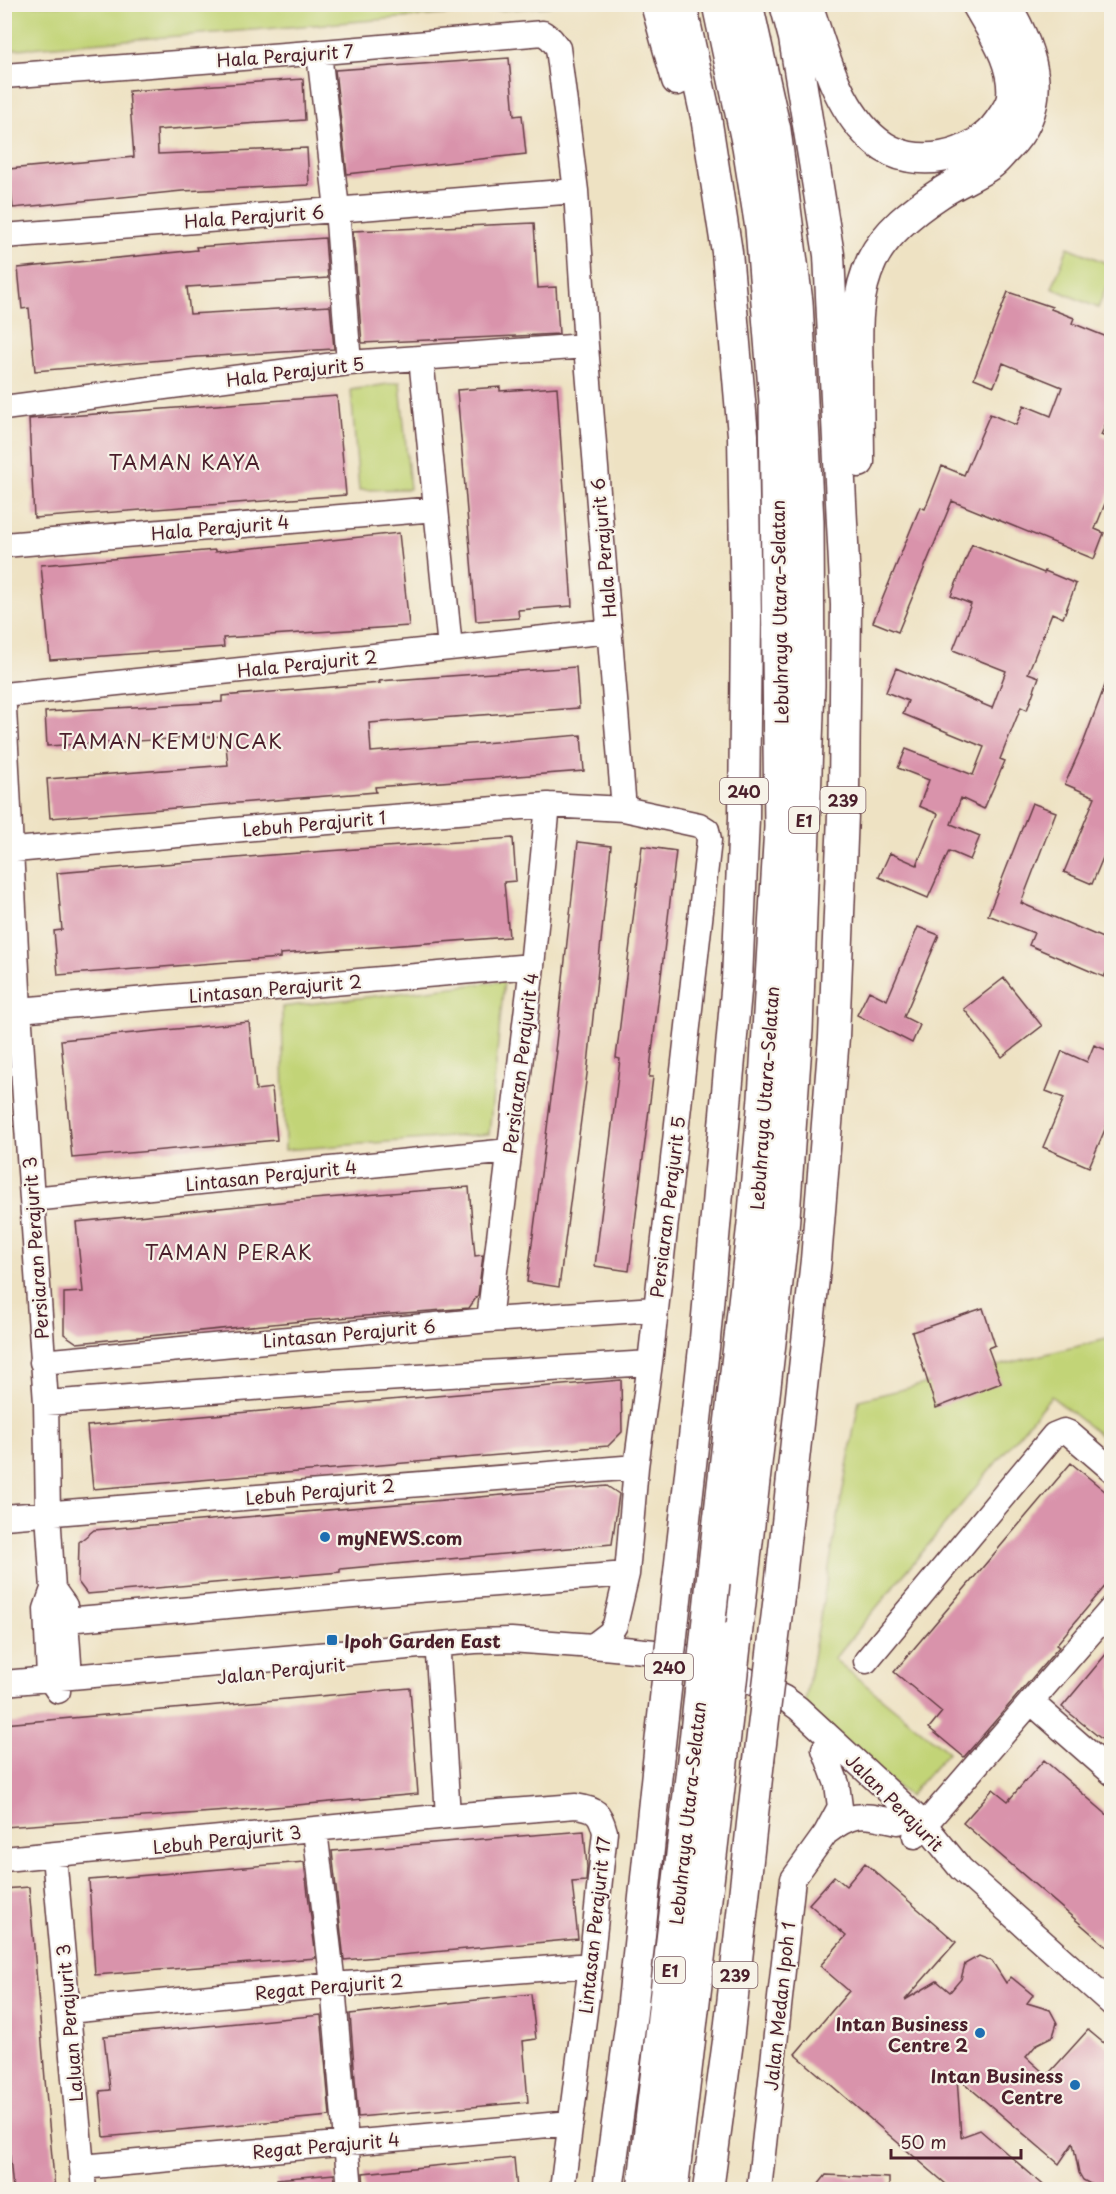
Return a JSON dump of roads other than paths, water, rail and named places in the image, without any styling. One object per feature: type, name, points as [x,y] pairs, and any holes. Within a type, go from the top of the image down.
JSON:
[{"type":"highway","name":"Lebuhraya Utara–Selatan","points":[[671,2190],[708,1752],[713,1582],[757,1189],[765,1098],[781,826],[776,401],[762,228],[749,147],[719,4]]},
{"type":"highway","name":"Lebuhraya Utara–Selatan","points":[[645,2190],[708,1752],[735,1637],[782,1230],[796,1030],[808,685],[807,522],[796,302],[774,130],[746,4]]},
{"type":"main road","points":[[656,4],[667,38],[702,184],[727,252]]},
{"type":"main road","name":"240","points":[[608,2190],[632,2012],[705,1339],[737,980],[744,818],[746,620],[743,435],[727,252],[706,117],[681,4]]},
{"type":"main road","name":"239","points":[[708,2190],[728,2042],[816,1260],[834,1036],[844,790],[846,605],[829,255],[799,61],[785,4]]},
{"type":"main road","points":[[807,4],[844,102],[862,127],[878,143],[896,152],[914,157],[940,158],[975,145],[992,133],[1011,100],[1011,81],[1007,60],[977,4]]},
{"type":"main road","points":[[846,605],[861,558],[857,337],[859,297],[873,258],[883,242],[902,222],[939,194],[992,164],[1022,131],[1033,106],[1035,84],[1031,60],[1020,32],[1005,4]]},
{"type":"street","name":"Hala Perajurit 7","points":[[4,76],[319,53],[543,33],[558,48]]},
{"type":"street","name":"Hala Perajurit 6","points":[[558,48],[576,190],[586,346],[624,809]]},
{"type":"street","points":[[319,53],[337,209],[349,363]]},
{"type":"street","name":"Hala Perajurit 6","points":[[4,236],[576,190]]},
{"type":"street","name":"Hala Perajurit 5","points":[[4,408],[349,363],[586,346]]},
{"type":"street","points":[[421,358],[450,648]]},
{"type":"street","name":"Hala Perajurit 4","points":[[4,545],[436,509]]},
{"type":"street","name":"Hala Perajurit 2","points":[[4,695],[610,631]]},
{"type":"street","name":"Persiaran Perajurit 3","points":[[4,708],[7,851],[46,1403],[48,1513],[53,1589],[65,1606],[66,1620],[59,1683]]},
{"type":"street","name":"Lebuh Perajurit 1","points":[[7,851],[277,826],[548,805],[624,809]]},
{"type":"street","name":"Persiaran Perajurit 4","points":[[489,1320],[532,966],[548,805]]},
{"type":"street","name":"Persiaran Perajurit 5","points":[[593,1646],[610,1633],[615,1625],[627,1574],[636,1467],[650,1363],[709,840],[707,830],[699,825],[624,809]]},
{"type":"street","name":"Lintasan Perajurit 2","points":[[19,1010],[532,966]]},
{"type":"street","name":"Lintasan Perajurit 4","points":[[32,1199],[509,1151]]},
{"type":"street","name":"Lintasan Perajurit 6","points":[[42,1362],[489,1320],[656,1309]]},
{"type":"street","points":[[46,1403],[334,1382],[650,1363]]},
{"type":"street","points":[[866,1661],[1054,1435],[1064,1431],[1069,1433],[1112,1470]]},
{"type":"street","name":"Lebuh Perajurit 2","points":[[4,1517],[636,1467]]},
{"type":"street","points":[[66,1620],[627,1574]]},
{"type":"street","name":"Persiaran Perajurit 5","points":[[627,1574],[629,1636],[648,1652]]},
{"type":"street","points":[[53,1589],[46,1609],[59,1683]]},
{"type":"street","points":[[912,1828],[1031,1702],[1112,1608]]},
{"type":"street","name":"Jalan Perajurit","points":[[4,1699],[59,1683],[475,1641],[511,1640],[648,1652],[712,1663],[784,1698],[798,1708],[912,1828]]},
{"type":"street","name":"Jalan Perajurit","points":[[4,1683],[59,1683],[438,1655],[512,1654],[592,1660],[714,1677],[778,1707],[1112,2004]]},
{"type":"street","points":[[438,1655],[448,1816]]},
{"type":"street","points":[[1031,1702],[1112,1773]]},
{"type":"street","name":"Jalan Medan Ipoh 1","points":[[759,2190],[793,1879],[826,1833],[840,1807],[840,1797],[824,1749]]},
{"type":"street","name":"Lintasan Perajurit 17","points":[[448,1816],[576,1806],[591,1808],[602,1818],[605,1832],[591,1965],[562,2190]]},
{"type":"street","name":"Jalan Medan Ipoh 1","points":[[826,1833],[842,1821],[859,1815],[912,1828]]},
{"type":"street","name":"Lebuh Perajurit 3","points":[[4,1859],[54,1856],[448,1816]]},
{"type":"street","points":[[315,1830],[333,1984],[350,2190]]},
{"type":"street","name":"Laluan Perajurit 3","points":[[54,1856],[83,2178]]},
{"type":"street","name":"Regat Perajurit 2","points":[[68,2012],[333,1984],[591,1965]]},
{"type":"street","name":"Regat Perajurit 4","points":[[83,2178],[346,2143],[571,2123]]},
{"type":"place","name":"myNEWS.com","points":[[325,1537]]},
{"type":"place","name":"Ipoh Garden East","points":[[332,1640]]},
{"type":"place","name":"Intan Business Centre 2","points":[[980,2033]]},
{"type":"place","name":"Intan Business Centre","points":[[1075,2085]]},
{"type":"district","name":"TAMAN KAYA","points":[[185,462]]},
{"type":"district","name":"TAMAN KEMUNCAK","points":[[171,741]]},
{"type":"district","name":"TAMAN PERAK","points":[[229,1252]]}]
